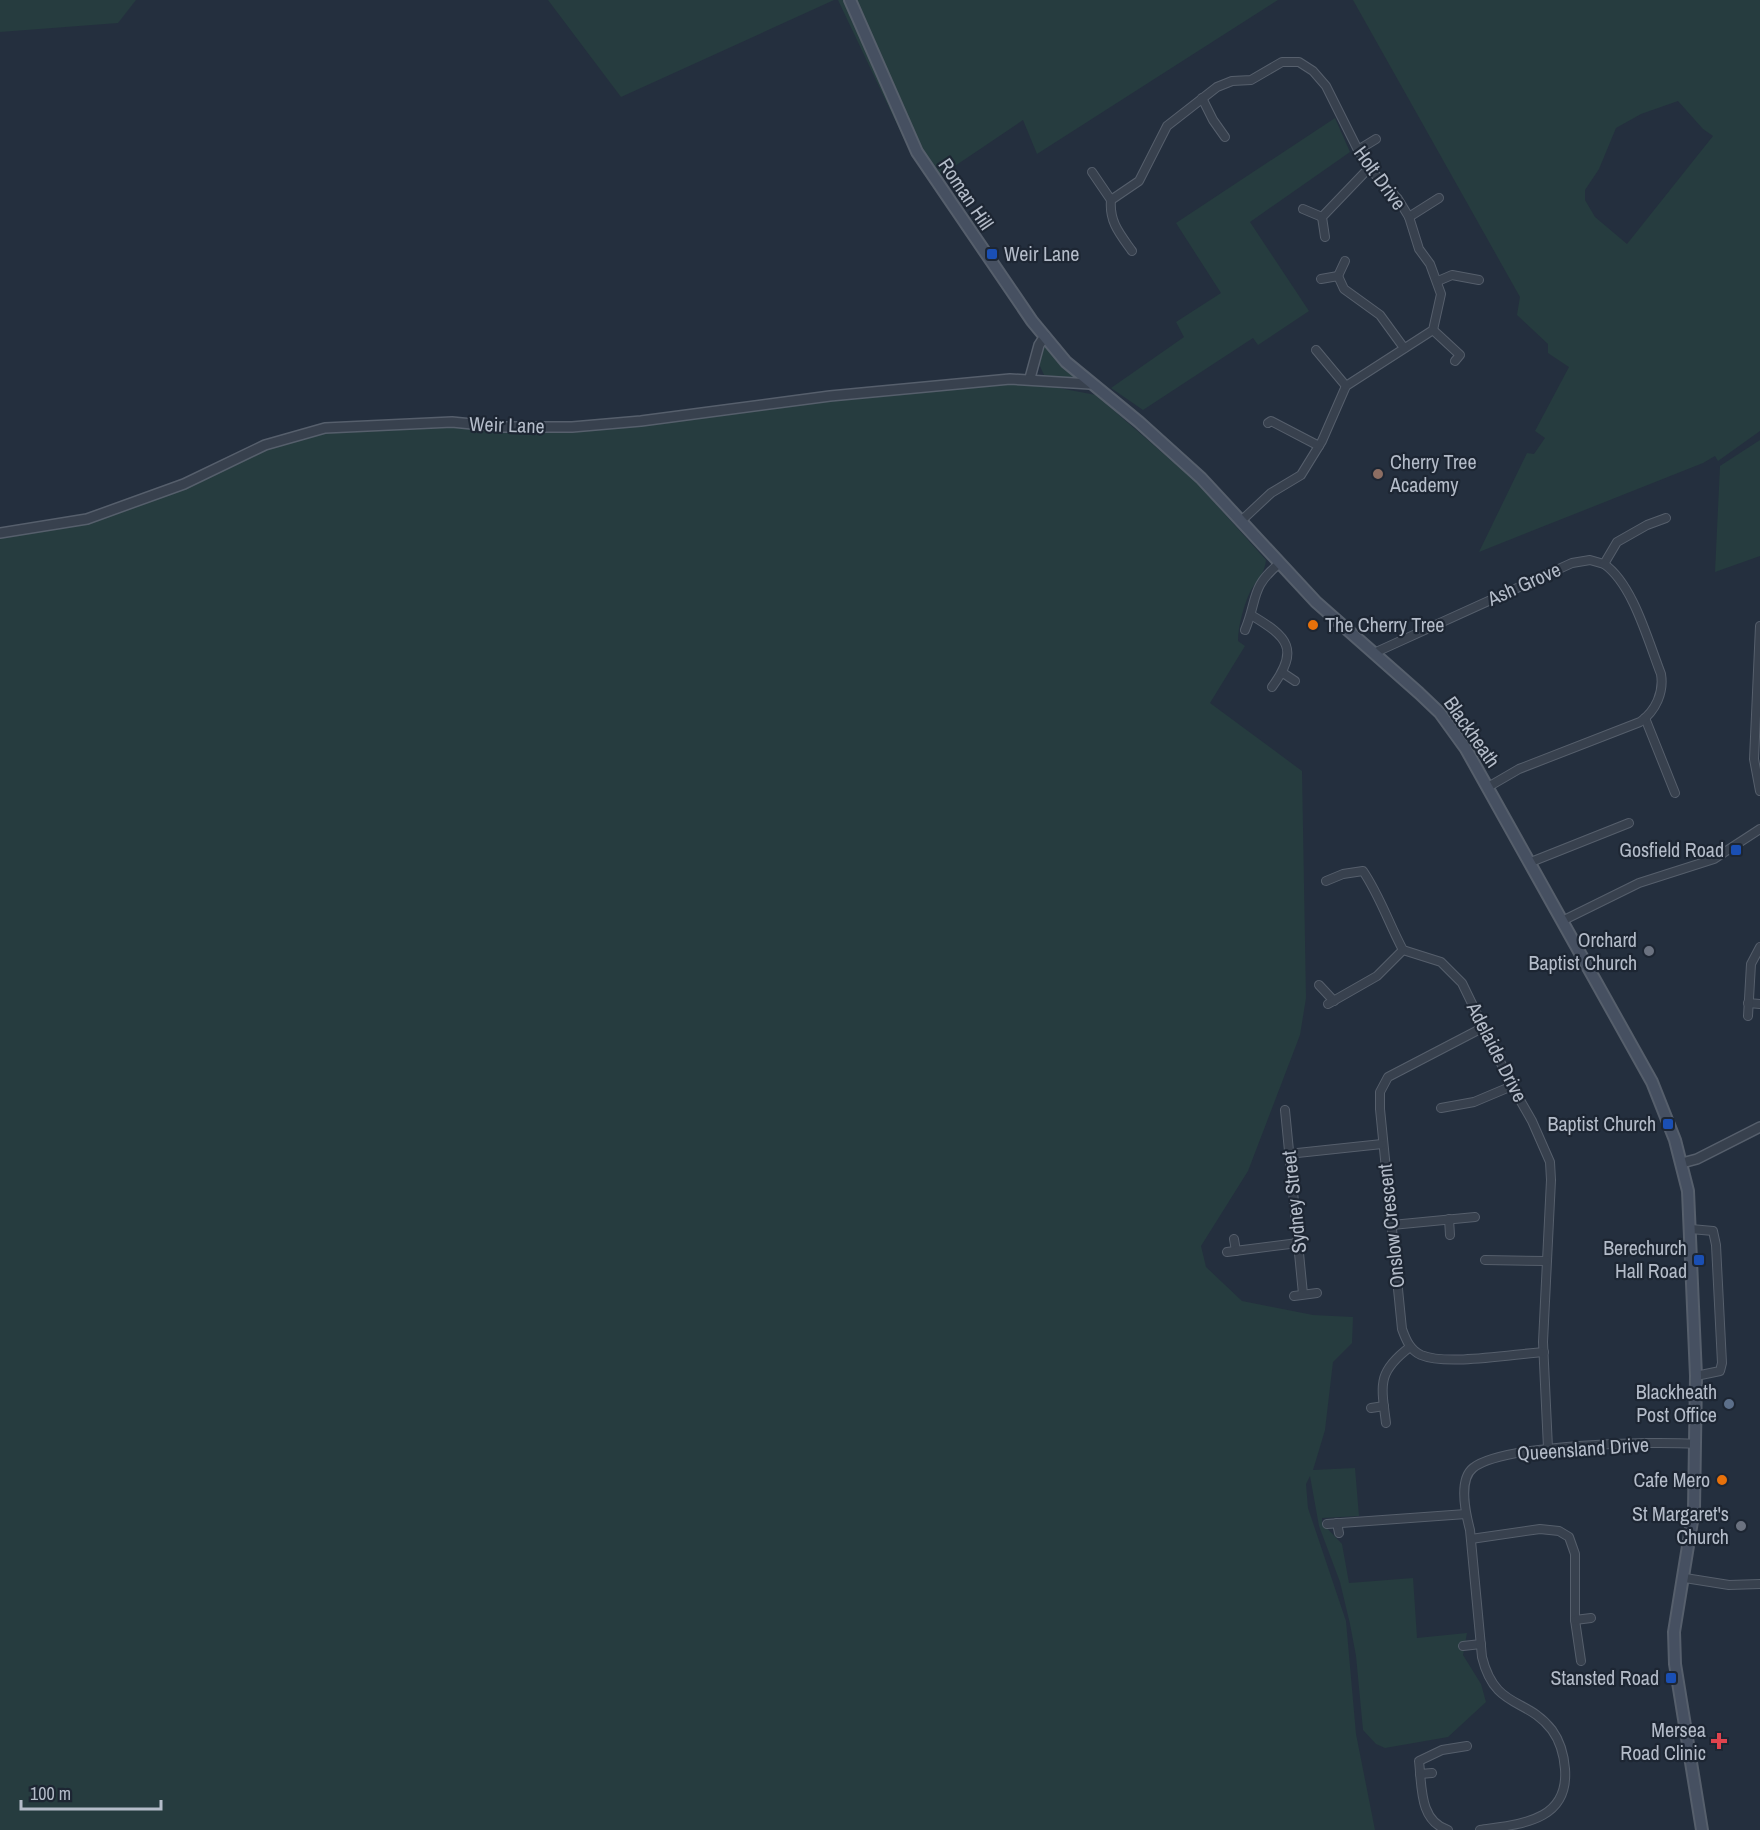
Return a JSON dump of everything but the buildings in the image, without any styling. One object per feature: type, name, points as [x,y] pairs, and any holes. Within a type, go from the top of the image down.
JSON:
[{"type":"main road","name":"Roman Hill","points":[[850,0],[917,152],[969,232],[1045,336],[1066,362],[1090,384]]},
{"type":"main road","name":"Blackheath","points":[[1090,384],[1139,422],[1201,478],[1316,602],[1440,713],[1466,749],[1564,920],[1652,1082],[1665,1111],[1682,1163],[1688,1191],[1691,1229],[1696,1376],[1694,1509],[1685,1578],[1676,1623],[1675,1664],[1702,1830]]},
{"type":"street","name":"Holt Drive","points":[[1110,201],[1139,181],[1167,126],[1202,98],[1217,87],[1232,81],[1251,80],[1282,62],[1299,62],[1313,71],[1326,86],[1369,168],[1398,199],[1409,218],[1419,249],[1438,281]]},
{"type":"street","points":[[1202,98],[1225,137]]},
{"type":"street","points":[[1358,150],[1376,139]]},
{"type":"street","points":[[1322,218],[1369,168]]},
{"type":"street","points":[[1092,172],[1110,201],[1110,213],[1115,227],[1132,251]]},
{"type":"street","points":[[1409,218],[1439,198]]},
{"type":"street","points":[[1303,209],[1322,218]]},
{"type":"street","points":[[1322,218],[1325,237]]},
{"type":"street","points":[[1345,261],[1338,276],[1344,289],[1380,315],[1404,348]]},
{"type":"street","points":[[1241,521],[1271,494],[1301,475],[1319,446],[1346,386],[1433,330],[1441,294],[1438,281],[1452,275],[1479,280]]},
{"type":"street","points":[[1321,279],[1338,276]]},
{"type":"street","points":[[1433,330],[1460,355],[1455,361]]},
{"type":"street","points":[[1030,378],[1039,345],[1045,336]]},
{"type":"street","points":[[1316,350],[1326,359],[1346,386]]},
{"type":"street","name":"Weir Lane","points":[[0,533],[87,519],[184,484],[265,445],[324,428],[452,422],[502,427],[572,427],[641,421],[830,396],[1030,378],[1090,384]]},
{"type":"street","points":[[1272,420],[1319,446]]},
{"type":"street","points":[[1488,787],[1519,769],[1645,718],[1659,699],[1663,686],[1661,674],[1626,589],[1613,570],[1604,564],[1617,542],[1647,525],[1666,518]]},
{"type":"street","name":"Ash Grove","points":[[1374,653],[1572,563],[1590,560],[1604,564]]},
{"type":"street","points":[[1245,630],[1251,615],[1255,593],[1268,573],[1280,563]]},
{"type":"street","points":[[1251,615],[1284,638],[1289,655],[1283,673],[1272,687]]},
{"type":"street","points":[[1760,626],[1754,759],[1760,791]]},
{"type":"street","points":[[1283,673],[1295,681]]},
{"type":"street","points":[[1645,718],[1675,793]]},
{"type":"street","points":[[1662,785],[1670,780]]},
{"type":"street","points":[[1531,862],[1629,823]]},
{"type":"street","points":[[1564,920],[1617,892],[1714,859],[1760,829]]},
{"type":"street","points":[[1319,985],[1331,1003],[1377,976],[1403,950],[1385,918],[1377,891],[1363,872],[1326,881]]},
{"type":"street","points":[[1748,1016],[1751,964],[1760,947]]},
{"type":"street","name":"Adelaide Drive","points":[[1403,950],[1441,962],[1462,982],[1512,1086],[1532,1121],[1550,1162],[1544,1352],[1548,1448]]},
{"type":"street","points":[[1748,1003],[1760,1004]]},
{"type":"street","name":"Onslow Crescent","points":[[1410,1347],[1402,1329],[1379,1099],[1388,1077],[1484,1027]]},
{"type":"street","points":[[1441,1108],[1474,1102],[1512,1086]]},
{"type":"street","name":"Sydney Street","points":[[1285,1110],[1303,1293]]},
{"type":"street","points":[[1682,1163],[1697,1159],[1760,1127]]},
{"type":"street","points":[[1288,1154],[1382,1144]]},
{"type":"street","points":[[1392,1225],[1475,1217]]},
{"type":"street","points":[[1449,1220],[1450,1235]]},
{"type":"street","points":[[1691,1229],[1713,1231],[1716,1245],[1722,1363],[1720,1371],[1696,1376]]},
{"type":"street","points":[[1234,1239],[1232,1252],[1298,1244]]},
{"type":"street","points":[[1490,1271],[1487,1260],[1546,1262]]},
{"type":"street","points":[[1294,1296],[1303,1293],[1317,1293]]},
{"type":"street","points":[[1386,1423],[1382,1385],[1385,1370],[1394,1359],[1410,1347],[1419,1354],[1432,1358],[1454,1359],[1544,1352]]},
{"type":"street","points":[[1371,1408],[1384,1406]]},
{"type":"street","name":"Queensland Drive","points":[[1480,1830],[1537,1820],[1559,1801],[1566,1779],[1560,1744],[1552,1729],[1495,1689],[1486,1673],[1471,1539],[1466,1514],[1466,1478],[1472,1469],[1497,1456],[1548,1448],[1695,1444]]},
{"type":"street","points":[[1328,1524],[1466,1514]]},
{"type":"street","points":[[1337,1523],[1339,1533]]},
{"type":"street","points":[[1471,1539],[1540,1528],[1559,1530],[1569,1537],[1575,1554],[1575,1620],[1581,1661]]},
{"type":"street","points":[[1685,1578],[1730,1585],[1760,1584]]},
{"type":"street","points":[[1575,1620],[1591,1618]]},
{"type":"street","points":[[1463,1646],[1481,1644]]},
{"type":"street","points":[[1448,1830],[1437,1827],[1427,1815],[1419,1761],[1442,1750],[1467,1746]]},
{"type":"street","points":[[1420,1774],[1432,1773]]},
{"type":"green space","points":[[0,0],[136,0],[118,23],[0,32]]},
{"type":"green space","points":[[548,0],[834,0],[621,97]]},
{"type":"green space","points":[[838,0],[1278,0],[1037,154],[1023,120],[943,174],[927,179],[904,139]]},
{"type":"green space","points":[[1353,0],[1760,0],[1760,431],[1718,461],[1715,456],[1703,463],[1479,552],[1527,453],[1534,454],[1545,438],[1535,431],[1569,367],[1548,353],[1548,344],[1517,315],[1520,297]],"holes":[[[1678,101],[1703,129],[1713,136],[1627,244],[1595,217],[1585,200],[1585,190],[1599,169],[1616,128],[1641,114]]]},
{"type":"green space","points":[[1335,118],[1350,152],[1250,222],[1309,311],[1258,345],[1253,338],[1143,410],[1111,388],[1184,337],[1176,322],[1221,293],[1176,223]]},
{"type":"green space","points":[[1045,345],[1078,379],[1044,375],[1039,364]]},
{"type":"green space","points":[[1010,379],[1096,395],[1196,482],[1266,560],[1262,573],[1248,596],[1242,615],[1238,641],[1245,646],[1210,703],[1302,771],[1306,998],[1300,1035],[1248,1171],[1201,1246],[1206,1267],[1242,1301],[1313,1315],[1353,1317],[1352,1343],[1333,1362],[1325,1430],[1313,1470],[1355,1468],[1359,1516],[1322,1518],[1322,1523],[1342,1544],[1349,1583],[1413,1578],[1417,1638],[1467,1633],[1463,1655],[1481,1684],[1486,1702],[1448,1737],[1385,1748],[1376,1744],[1363,1730],[1356,1656],[1350,1624],[1340,1582],[1319,1526],[1310,1476],[1306,1484],[1308,1508],[1346,1621],[1356,1734],[1375,1830],[0,1830],[0,533],[87,519],[184,484],[265,445],[325,428],[452,422],[572,427]]},
{"type":"green space","points":[[1760,440],[1760,556],[1715,572],[1720,466]]},
{"type":"place","name":"Weir Lane","points":[[992,254]]},
{"type":"place","name":"Cherry Tree Academy","points":[[1378,474]]},
{"type":"place","name":"The Cherry Tree","points":[[1313,625]]},
{"type":"place","name":"Gosfield Road","points":[[1736,850]]},
{"type":"place","name":"Orchard Baptist Church","points":[[1649,951]]},
{"type":"place","name":"Baptist Church","points":[[1668,1124]]},
{"type":"place","name":"Berechurch Hall Road","points":[[1699,1260]]},
{"type":"place","name":"Blackheath Post Office","points":[[1729,1404]]},
{"type":"place","name":"Cafe Mero","points":[[1722,1480]]},
{"type":"place","name":"St Margaret's Church","points":[[1741,1526]]},
{"type":"place","name":"Stansted Road","points":[[1671,1678]]},
{"type":"place","name":"Mersea Road Clinic","points":[[1719,1741]]}]
